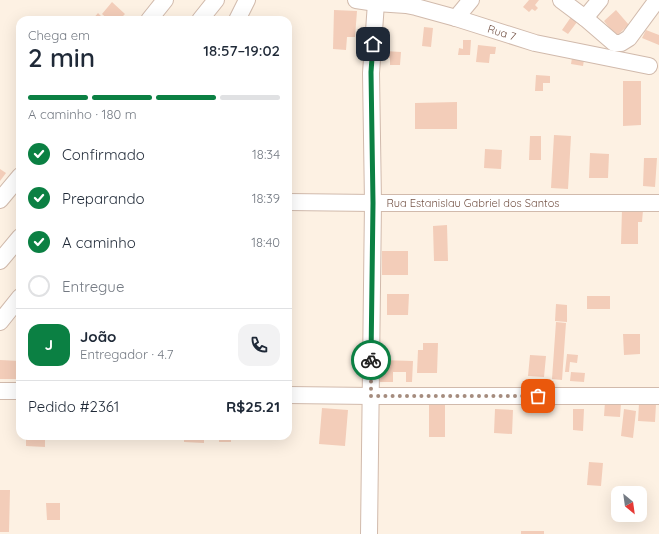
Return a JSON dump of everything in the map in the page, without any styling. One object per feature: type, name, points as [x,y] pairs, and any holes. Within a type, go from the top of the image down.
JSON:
[{"type":"street","points":[[152,16],[165,0]]},
{"type":"street","points":[[203,16],[216,0]]},
{"type":"street","points":[[239,16],[247,0]]},
{"type":"street","name":"Rua 7","points":[[356,0],[406,5],[456,18],[535,43],[649,66]]},
{"type":"street","points":[[456,18],[471,0]]},
{"type":"street","points":[[561,0],[586,18],[614,43],[621,43],[629,38],[657,0]]},
{"type":"street","points":[[586,18],[600,0]]},
{"type":"street","points":[[369,534],[373,203],[371,72],[376,3]]},
{"type":"street","points":[[0,200],[16,181]]},
{"type":"street","name":"Rua Estanislau Gabriel dos Santos","points":[[292,202],[659,203]]},
{"type":"street","points":[[0,261],[16,248]]},
{"type":"street","points":[[0,322],[16,302]]},
{"type":"street","points":[[0,391],[16,391]]},
{"type":"street","points":[[292,395],[659,396]]},
{"type":"building","points":[[529,0],[539,0],[535,5],[538,8],[535,11],[532,9],[529,12],[523,7]]},
{"type":"building","points":[[112,2],[125,14],[123,16],[104,16],[102,14]]},
{"type":"building","points":[[334,10],[357,11],[355,37],[347,37],[346,50],[333,49]]},
{"type":"building","points":[[616,10],[629,25],[616,36],[604,21]]},
{"type":"building","points":[[571,17],[577,22],[568,34],[562,30]]},
{"type":"building","points":[[424,27],[433,28],[431,47],[422,46]]},
{"type":"building","points":[[646,30],[659,35],[659,45],[642,38]]},
{"type":"building","points":[[463,40],[471,40],[470,55],[458,55],[459,48],[463,49]]},
{"type":"building","points":[[478,45],[496,47],[495,54],[490,54],[489,63],[476,62]]},
{"type":"building","points":[[385,51],[401,52],[400,65],[390,65],[390,58],[385,58]]},
{"type":"building","points":[[573,52],[585,54],[583,66],[571,64]]},
{"type":"building","points":[[536,75],[550,76],[550,83],[543,83],[543,91],[535,91]]},
{"type":"building","points":[[623,81],[641,81],[641,125],[623,126]]},
{"type":"building","points":[[457,102],[457,129],[415,129],[415,103]]},
{"type":"building","points":[[554,135],[571,136],[568,189],[551,188]]},
{"type":"building","points":[[530,136],[541,136],[541,160],[529,160]]},
{"type":"building","points":[[485,149],[502,150],[501,169],[484,168]]},
{"type":"building","points":[[590,153],[609,154],[608,178],[589,178]]},
{"type":"building","points":[[644,158],[657,158],[655,187],[643,186]]},
{"type":"building","points":[[0,169],[6,173],[0,181]]},
{"type":"building","points":[[622,209],[643,210],[642,222],[638,222],[638,244],[621,244]]},
{"type":"building","points":[[447,225],[448,261],[434,261],[433,226]]},
{"type":"building","points":[[382,251],[408,251],[408,275],[382,275]]},
{"type":"building","points":[[387,294],[409,294],[408,315],[387,315]]},
{"type":"building","points":[[587,296],[610,296],[610,309],[587,309]]},
{"type":"building","points":[[556,304],[567,305],[567,322],[555,321]]},
{"type":"building","points":[[556,322],[566,323],[562,380],[552,379]]},
{"type":"building","points":[[623,334],[640,334],[640,354],[624,355]]},
{"type":"building","points":[[423,343],[438,343],[437,373],[417,373],[418,350],[423,350]]},
{"type":"building","points":[[567,354],[578,355],[577,363],[570,362],[569,372],[565,372]]},
{"type":"building","points":[[530,355],[546,356],[544,377],[528,376]]},
{"type":"building","points":[[0,360],[16,361],[16,379],[0,379]]},
{"type":"building","points":[[381,360],[413,361],[412,382],[406,382],[406,372],[393,372],[393,382],[380,382]]},
{"type":"building","points":[[571,372],[585,373],[584,382],[570,381]]},
{"type":"building","points":[[605,402],[621,403],[620,417],[604,416]]},
{"type":"building","points":[[639,403],[656,404],[655,422],[638,421]]},
{"type":"building","points":[[429,404],[445,404],[445,437],[429,437]]},
{"type":"building","points":[[322,408],[348,410],[345,446],[319,444]]},
{"type":"building","points":[[495,409],[513,410],[512,434],[494,433]]},
{"type":"building","points":[[573,409],[584,409],[583,431],[573,430]]},
{"type":"building","points":[[624,409],[636,411],[633,438],[621,436]]},
{"type":"building","points":[[26,440],[45,440],[45,447],[26,446]]},
{"type":"building","points":[[184,440],[204,440],[204,443],[184,442]]},
{"type":"building","points":[[219,440],[231,440],[231,442],[219,442]]},
{"type":"building","points":[[589,462],[603,463],[601,486],[587,485]]},
{"type":"building","points":[[0,490],[10,490],[9,532],[0,532]]},
{"type":"building","points":[[46,503],[60,503],[60,520],[47,520]]},
{"type":"building","points":[[521,531],[544,531],[544,534],[521,534]]},
{"type":"way so far","points":[[371,360],[371,396],[538,396]]},
{"type":"route","points":[[371,360],[373,203],[371,72],[373,44]]}]
